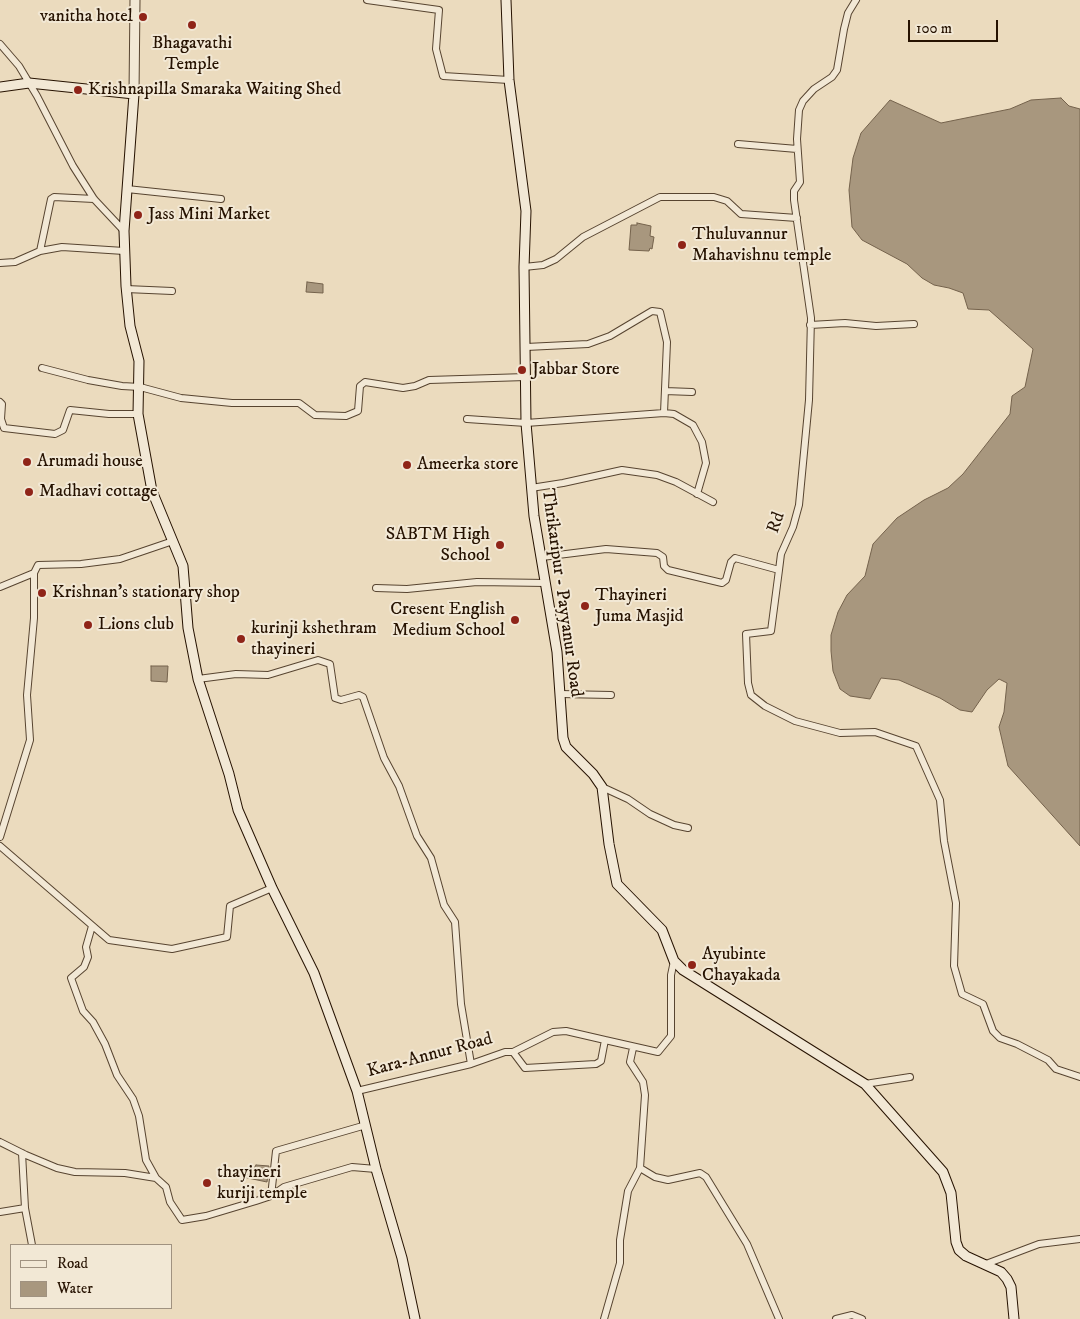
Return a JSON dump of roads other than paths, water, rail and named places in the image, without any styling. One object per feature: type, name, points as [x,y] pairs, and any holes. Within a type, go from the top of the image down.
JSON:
[{"type":"main road","points":[[135,0],[134,94],[124,251],[130,326],[139,361],[138,414],[152,491],[183,566],[188,628],[198,679],[229,774],[238,810],[272,888],[314,973],[357,1091],[376,1169],[402,1258],[415,1319]]},
{"type":"main road","name":"Thrikaripur - Payyanur Road","points":[[506,0],[509,80],[526,211],[524,267],[526,423],[531,488],[557,652],[561,725],[566,747],[593,774],[602,787]]},
{"type":"main road","points":[[0,87],[29,82],[134,94]]},
{"type":"main road","points":[[602,787],[609,844],[617,884],[662,930],[666,936],[674,961],[683,970],[865,1084],[943,1172],[951,1194],[956,1242],[959,1250],[966,1256],[1001,1272],[1007,1279],[1011,1288],[1014,1319]]},
{"type":"street","points":[[367,0],[439,10],[436,49],[443,76],[509,80]]},
{"type":"street","name":"Rd","points":[[856,0],[848,13],[837,70],[826,83],[814,89],[803,101],[799,110],[797,149],[800,182],[794,191],[794,200],[810,325],[809,400],[799,505],[793,527],[781,554],[772,631],[746,634],[748,683],[751,695],[765,706],[795,721],[840,733],[875,732],[916,746],[940,800],[944,841],[956,903],[954,966],[962,994],[983,1004],[992,1031],[1000,1038],[1017,1044],[1048,1060],[1056,1069],[1080,1077]]},
{"type":"street","points":[[0,44],[19,66],[29,82],[73,166],[94,199],[124,231]]},
{"type":"street","points":[[738,144],[797,149]]},
{"type":"street","points":[[127,189],[220,199]]},
{"type":"street","points":[[40,252],[51,199],[58,196],[94,199]]},
{"type":"street","points":[[524,267],[543,265],[556,259],[582,237],[660,197],[714,197],[727,201],[741,214],[797,218]]},
{"type":"street","points":[[0,263],[15,262],[40,252],[62,247],[124,251]]},
{"type":"street","points":[[126,289],[172,291]]},
{"type":"street","points":[[526,347],[588,344],[610,336],[656,310],[660,312],[668,342],[664,413]]},
{"type":"street","points":[[810,325],[845,323],[876,326],[914,324]]},
{"type":"street","points":[[42,368],[88,380],[140,387],[181,398],[232,403],[299,403],[315,415],[346,416],[358,411],[360,386],[365,382],[403,388],[429,380],[526,377]]},
{"type":"street","points":[[665,391],[692,392]]},
{"type":"street","points":[[0,402],[2,404],[1,419],[4,428],[55,434],[63,430],[70,410],[109,414],[138,414]]},
{"type":"street","points":[[467,419],[526,423],[664,413],[674,414],[693,425],[702,442],[706,463],[697,494]]},
{"type":"street","points":[[531,488],[622,470],[657,476],[676,482],[714,502]]},
{"type":"street","points":[[0,837],[30,740],[27,695],[34,618],[34,573],[38,565],[81,564],[120,559],[173,541]]},
{"type":"street","points":[[542,557],[606,549],[657,553],[663,557],[664,566],[668,570],[722,582],[726,580],[734,558],[779,570]]},
{"type":"street","points":[[0,587],[34,573]]},
{"type":"street","points":[[376,588],[407,589],[477,582],[546,583]]},
{"type":"street","points":[[198,679],[236,674],[268,675],[318,660],[330,664],[335,698],[342,700],[359,695],[363,697],[384,758],[399,786],[417,836],[431,858],[444,905],[455,922],[461,1004],[471,1064]]},
{"type":"street","points":[[560,694],[611,695]]},
{"type":"street","points":[[602,787],[628,799],[650,814],[674,825],[688,828]]},
{"type":"street","points":[[0,846],[109,940],[172,949],[227,937],[230,906],[272,888]]},
{"type":"street","points":[[92,926],[86,947],[88,957],[84,967],[71,978],[82,1011],[93,1022],[105,1044],[114,1069],[133,1099],[139,1116],[146,1160],[156,1178],[166,1187],[170,1202],[182,1220],[206,1216],[271,1196],[284,1187],[352,1167],[376,1169]]},
{"type":"street","points":[[512,1052],[553,1032],[566,1031],[633,1048],[658,1052],[671,1036],[671,975],[674,961]]},
{"type":"street","name":"Kara-Annur Road","points":[[357,1091],[471,1064],[505,1052],[512,1052],[525,1068],[596,1064],[601,1061],[605,1040]]},
{"type":"street","points":[[604,1319],[620,1263],[620,1240],[628,1191],[640,1168],[645,1095],[643,1082],[630,1062],[633,1048]]},
{"type":"street","points":[[865,1084],[910,1077]]},
{"type":"street","points":[[271,1196],[276,1151],[366,1125]]},
{"type":"street","points":[[0,1142],[57,1168],[75,1172],[125,1173],[156,1178]]},
{"type":"street","points":[[22,1153],[25,1208],[32,1244]]},
{"type":"street","points":[[640,1168],[655,1177],[668,1180],[700,1174],[706,1177],[747,1244],[779,1319]]},
{"type":"street","points":[[0,1212],[25,1208]]},
{"type":"street","points":[[986,1264],[1039,1244],[1080,1239]]},
{"type":"street","points":[[836,1319],[852,1315],[862,1319]]},
{"type":"water","points":[[1061,98],[1069,106],[1080,109],[1080,846],[1008,766],[999,727],[1004,712],[1007,683],[999,679],[987,690],[972,712],[960,710],[940,698],[899,680],[881,678],[870,699],[850,696],[840,689],[833,671],[831,651],[831,635],[838,612],[847,595],[865,576],[873,544],[897,518],[924,500],[948,488],[963,474],[1010,414],[1012,396],[1025,387],[1033,349],[989,310],[968,309],[963,293],[934,285],[922,278],[907,264],[862,240],[852,227],[849,190],[853,158],[861,133],[890,100],[941,123],[1010,109],[1031,100]]},
{"type":"water","points":[[637,223],[651,226],[650,236],[654,237],[652,249],[650,248],[649,251],[629,250],[631,225],[637,225]]},
{"type":"water","points":[[307,282],[323,284],[323,293],[306,292]]},
{"type":"water","points":[[151,666],[168,666],[167,682],[151,681]]},
{"type":"water","points":[[256,1165],[269,1166],[267,1182],[243,1177],[243,1171],[253,1170]]},
{"type":"place","name":"vanitha hotel","points":[[143,17]]},
{"type":"place","name":"Bhagavathi Temple","points":[[192,25]]},
{"type":"place","name":"Krishnapilla Smaraka Waiting Shed","points":[[78,90]]},
{"type":"place","name":"Jass Mini Market","points":[[138,215]]},
{"type":"place","name":"Thuluvannur Mahavishnu temple","points":[[682,245]]},
{"type":"place","name":"Jabbar Store","points":[[522,370]]},
{"type":"place","name":"Arumadi house","points":[[27,462]]},
{"type":"place","name":"Ameerka store","points":[[407,465]]},
{"type":"place","name":"Madhavi cottage","points":[[29,492]]},
{"type":"place","name":"SABTM High School","points":[[500,545]]},
{"type":"place","name":"Krishnan's stationary shop","points":[[42,593]]},
{"type":"place","name":"Thayineri Juma Masjid","points":[[585,606]]},
{"type":"place","name":"Cresent English Medium School","points":[[515,620]]},
{"type":"place","name":"Lions club","points":[[88,625]]},
{"type":"place","name":"kurinji kshethram thayineri","points":[[241,639]]},
{"type":"place","name":"Ayubinte Chayakada","points":[[692,965]]},
{"type":"place","name":"thayineri kuriji temple","points":[[207,1183]]}]
